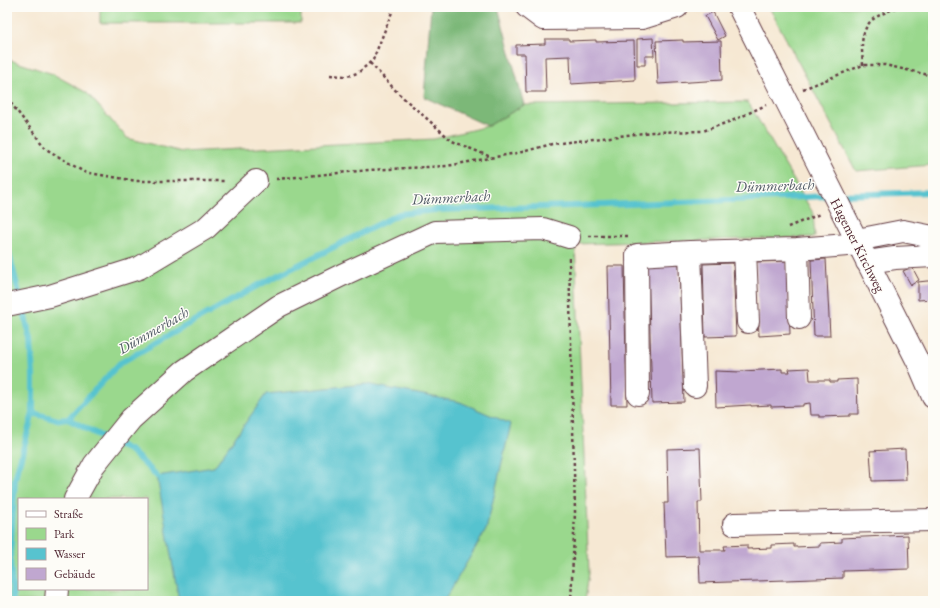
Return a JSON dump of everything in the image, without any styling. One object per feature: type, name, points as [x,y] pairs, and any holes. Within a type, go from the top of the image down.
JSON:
[{"type":"street","points":[[527,7],[543,19],[642,18],[677,7]]},
{"type":"street","name":"Hagemer Kirchweg","points":[[739,7],[918,362],[933,397]]},
{"type":"street","points":[[7,305],[50,296],[139,268],[206,228],[256,181]]},
{"type":"street","points":[[76,498],[94,466],[131,419],[184,371],[279,306],[435,232],[543,229],[569,237]]},
{"type":"street","points":[[861,249],[903,231],[933,237]]},
{"type":"street","points":[[797,249],[799,318]]},
{"type":"street","points":[[638,394],[637,255],[745,250],[861,249],[895,258],[933,256]]},
{"type":"street","points":[[745,250],[748,322]]},
{"type":"street","points":[[690,252],[695,386]]},
{"type":"street","points":[[734,524],[933,520]]},
{"type":"street","points":[[56,601],[57,590]]},
{"type":"path","points":[[330,75],[352,75],[359,72],[373,60],[394,7]]},
{"type":"path","points":[[863,65],[861,45],[864,30],[872,20],[897,7]]},
{"type":"path","points":[[370,63],[398,94],[452,141],[493,157]]},
{"type":"path","points":[[7,98],[46,149],[84,172],[136,181],[256,181],[369,170],[447,166],[522,152],[552,144],[652,132],[703,131],[734,120],[785,96],[863,65],[885,65],[933,76]]},
{"type":"green space","points":[[100,7],[301,7],[301,23],[100,23]]},
{"type":"green space","points":[[431,7],[498,7],[524,105],[488,126],[424,97]]},
{"type":"green space","points":[[769,7],[933,7],[933,165],[856,171]]},
{"type":"green space","points":[[7,59],[53,74],[87,93],[127,138],[182,152],[434,139],[488,126],[524,105],[748,102],[813,213],[815,237],[575,244],[589,573],[585,601],[7,601]]},
{"type":"water","points":[[366,384],[460,402],[511,424],[486,530],[444,601],[179,601],[157,476],[214,467],[266,394]]},
{"type":"building","points":[[713,12],[725,36],[718,40],[705,16]]},
{"type":"building","points":[[653,38],[654,56],[645,56],[645,65],[637,65],[637,39]]},
{"type":"building","points":[[545,39],[569,39],[569,41],[596,40],[596,42],[634,41],[635,80],[571,84],[570,56],[545,57],[546,92],[526,92],[525,54],[516,54],[516,45],[545,44]]},
{"type":"building","points":[[683,40],[683,42],[721,41],[722,80],[658,84],[656,41]]},
{"type":"building","points":[[826,259],[830,336],[814,336],[811,260]]},
{"type":"building","points":[[787,261],[790,334],[759,336],[756,262]]},
{"type":"building","points":[[733,263],[736,336],[705,337],[703,264]]},
{"type":"building","points":[[679,264],[684,402],[652,403],[648,265]]},
{"type":"building","points":[[608,266],[624,266],[627,405],[611,405]]},
{"type":"building","points":[[912,267],[919,280],[911,285],[903,271]]},
{"type":"building","points":[[933,281],[933,299],[918,300],[918,282]]},
{"type":"building","points":[[809,368],[810,380],[830,380],[830,382],[837,382],[837,380],[857,379],[858,414],[850,414],[850,416],[819,417],[819,415],[811,415],[810,403],[803,404],[803,406],[771,407],[771,405],[751,405],[716,407],[715,371],[741,372],[782,369],[782,372],[790,372],[789,369]]},
{"type":"building","points":[[700,448],[702,502],[698,502],[699,550],[725,550],[724,546],[747,545],[747,549],[772,548],[772,545],[794,544],[794,547],[820,546],[820,543],[842,542],[842,538],[908,535],[909,569],[843,571],[843,578],[700,583],[699,556],[666,557],[664,503],[668,503],[667,449]]},
{"type":"building","points":[[905,449],[906,480],[872,481],[870,451]]},
{"type":"waterway","name":"Dümmerbach","points":[[839,195],[933,192]]},
{"type":"waterway","name":"Dümmerbach","points":[[33,413],[58,420],[68,419],[120,363],[257,286],[399,214],[435,210],[830,196]]},
{"type":"waterway","points":[[7,246],[31,340],[33,376],[33,413],[15,479],[10,559],[13,601]]},
{"type":"waterway","points":[[68,419],[108,440]]},
{"type":"waterway","points":[[117,444],[131,451],[157,476]]}]
